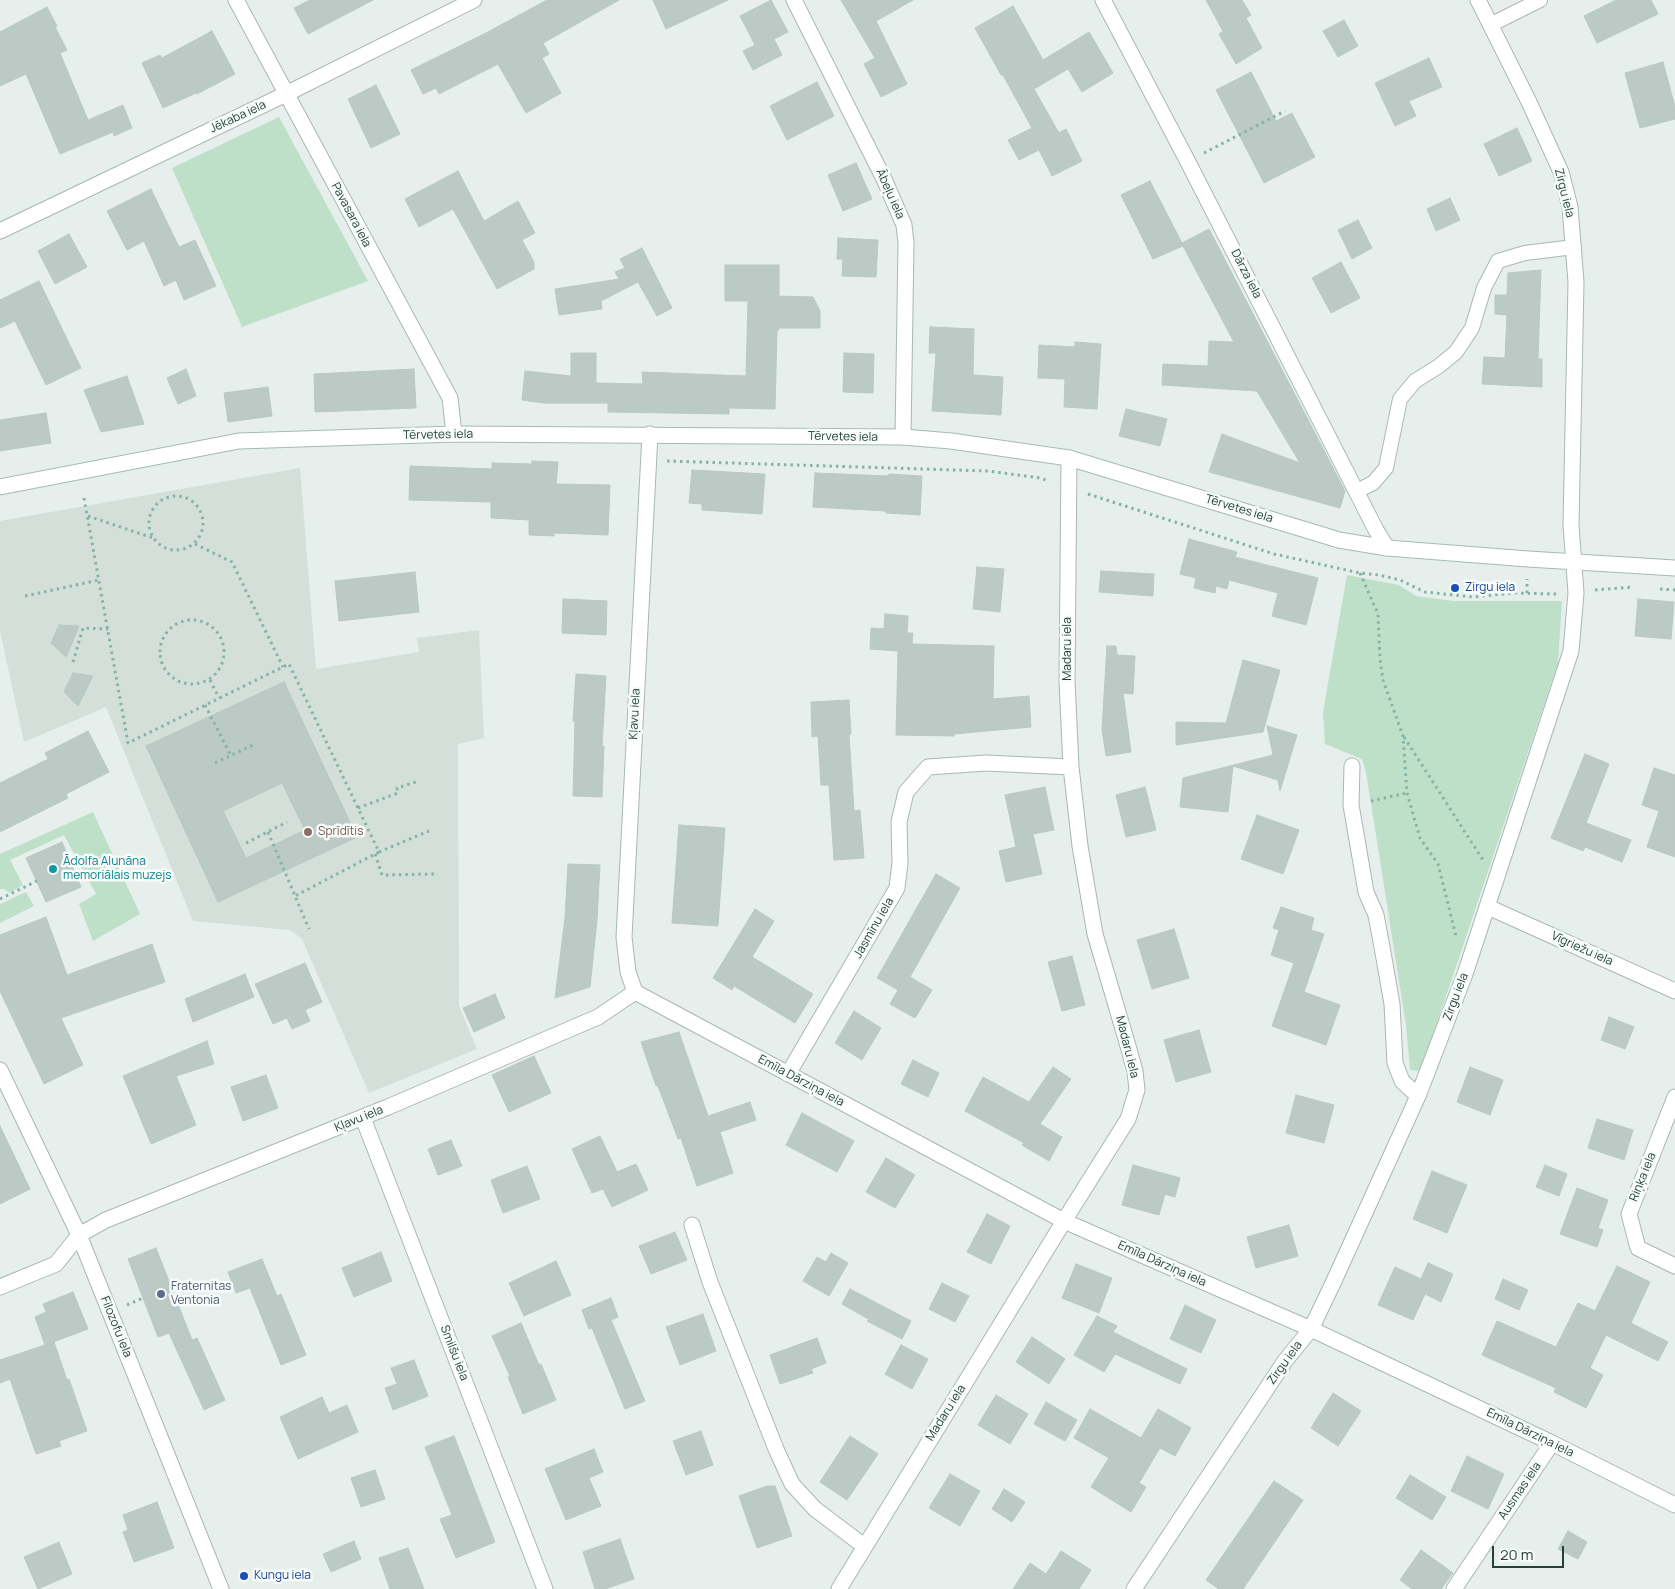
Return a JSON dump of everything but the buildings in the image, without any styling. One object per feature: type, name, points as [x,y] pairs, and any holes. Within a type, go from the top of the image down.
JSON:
[{"type":"street","name":"Pavasara iela","points":[[236,0],[450,398],[454,434]]},
{"type":"street","name":"Jēkaba iela","points":[[0,231],[286,94],[474,0]]},
{"type":"street","name":"Ābeļu iela","points":[[794,0],[884,179],[904,225],[906,243],[903,437]]},
{"type":"street","name":"Dārza iela","points":[[1103,0],[1387,548]]},
{"type":"street","name":"Zirgu iela","points":[[1134,1589],[1285,1361],[1311,1329],[1418,1096],[1465,974],[1571,651],[1576,593],[1571,525],[1576,282],[1570,207],[1561,172],[1478,0]]},
{"type":"street","name":"Tērvetes iela","points":[[0,488],[239,441],[454,434],[903,437],[951,441],[1069,458],[1339,540],[1387,548],[1675,568]]},
{"type":"street","name":"Kļavu iela","points":[[79,1235],[106,1220],[363,1118],[598,1017],[635,992],[628,972],[624,937],[650,434]]},
{"type":"street","name":"Madaru iela","points":[[839,1589],[1128,1119],[1137,1090],[1135,1071],[1095,934],[1080,846],[1070,767],[1067,681],[1069,458]]},
{"type":"street","name":"Jasmīnu iela","points":[[788,1074],[897,888],[900,863],[899,822],[906,792],[928,767],[986,763],[1070,767]]},
{"type":"street","points":[[1352,766],[1351,805],[1366,892],[1376,915],[1392,1004],[1395,1064],[1402,1081],[1418,1096]]},
{"type":"street","name":"Vīgriežu iela","points":[[1488,907],[1675,991]]},
{"type":"street","name":"Emīla Dārziņa iela","points":[[635,992],[1064,1221],[1311,1329],[1552,1443],[1675,1505]]},
{"type":"street","name":"Filozofu iela","points":[[0,1070],[79,1235],[221,1589]]},
{"type":"street","name":"Riņķa iela","points":[[1675,1097],[1629,1214],[1638,1248],[1675,1266]]},
{"type":"street","name":"Smilšu iela","points":[[363,1118],[545,1589]]},
{"type":"street","points":[[692,1225],[710,1282],[776,1449],[792,1484],[816,1508],[864,1546]]},
{"type":"street","points":[[0,1287],[56,1264],[79,1235]]},
{"type":"street","name":"Ausmas iela","points":[[1454,1589],[1552,1443]]},
{"type":"lane","points":[[1490,24],[1540,0]]},
{"type":"lane","points":[[1357,491],[1373,483],[1386,468],[1400,399],[1416,381],[1440,366],[1456,352],[1472,328],[1484,288],[1498,261],[1525,253],[1574,247]]},
{"type":"path","points":[[1188,162],[1284,111]]},
{"type":"path","points":[[184,497],[199,508],[203,517],[204,527],[201,536],[195,544],[187,549],[178,551],[168,550],[153,538],[149,520],[152,511],[158,503],[166,498],[184,497]]},
{"type":"path","points":[[84,498],[128,743],[289,664],[358,808],[377,853],[382,875],[438,874]]},
{"type":"path","points":[[87,516],[153,538]]},
{"type":"path","points":[[195,544],[232,562],[284,667]]},
{"type":"path","points":[[1360,573],[1378,614],[1383,680],[1404,736],[1496,882]]},
{"type":"path","points":[[1528,576],[1527,593],[1559,594],[1635,587]]},
{"type":"path","points":[[25,596],[99,580]]},
{"type":"path","points":[[1659,589],[1675,590]]},
{"type":"path","points":[[194,620],[204,622],[213,627],[219,635],[225,654],[220,669],[210,680],[190,685],[180,683],[171,678],[164,670],[160,661],[159,651],[167,632],[174,625],[194,620]]},
{"type":"path","points":[[73,662],[83,628],[108,629]]},
{"type":"path","points":[[210,680],[219,698]]},
{"type":"path","points":[[206,705],[231,756]]},
{"type":"path","points":[[1404,736],[1407,793],[1420,838],[1438,864],[1456,937]]},
{"type":"path","points":[[215,763],[253,745]]},
{"type":"path","points":[[358,808],[398,793],[397,788],[416,782]]},
{"type":"path","points":[[1351,805],[1407,793]]},
{"type":"path","points":[[246,842],[286,822]]},
{"type":"path","points":[[295,896],[377,853],[429,831]]},
{"type":"path","points":[[268,832],[309,929]]},
{"type":"path","points":[[0,899],[37,881]]},
{"type":"path","points":[[125,1305],[143,1298]]},
{"type":"shaded area","name":"Sprīdītis","points":[[300,468],[316,669],[419,652],[417,638],[479,630],[484,738],[458,744],[459,1006],[477,1049],[369,1093],[302,939],[290,930],[193,921],[106,707],[24,742],[0,631],[0,521]]},
{"type":"green space","points":[[279,117],[368,281],[242,327],[172,168]]},
{"type":"green space","points":[[1347,575],[1399,585],[1416,596],[1454,601],[1562,601],[1558,663],[1421,1071],[1410,1070],[1406,1025],[1366,772],[1362,759],[1325,744],[1323,712]]},
{"type":"green space","points":[[93,812],[140,914],[93,941],[79,904],[96,894],[64,835],[10,860],[23,885],[9,893],[4,889],[0,889],[0,854]]},
{"type":"green space","points":[[26,892],[34,906],[0,923],[0,904]]},
{"type":"place","name":"Zirgu iela","points":[[1455,588]]},
{"type":"place","name":"Sprīdītis","points":[[308,832]]},
{"type":"place","name":"Ādolfa Alunāna memoriālais muzejs","points":[[53,869]]},
{"type":"place","name":"Fraternitas Ventonia","points":[[161,1294]]},
{"type":"place","name":"Kungu iela","points":[[244,1576]]}]
